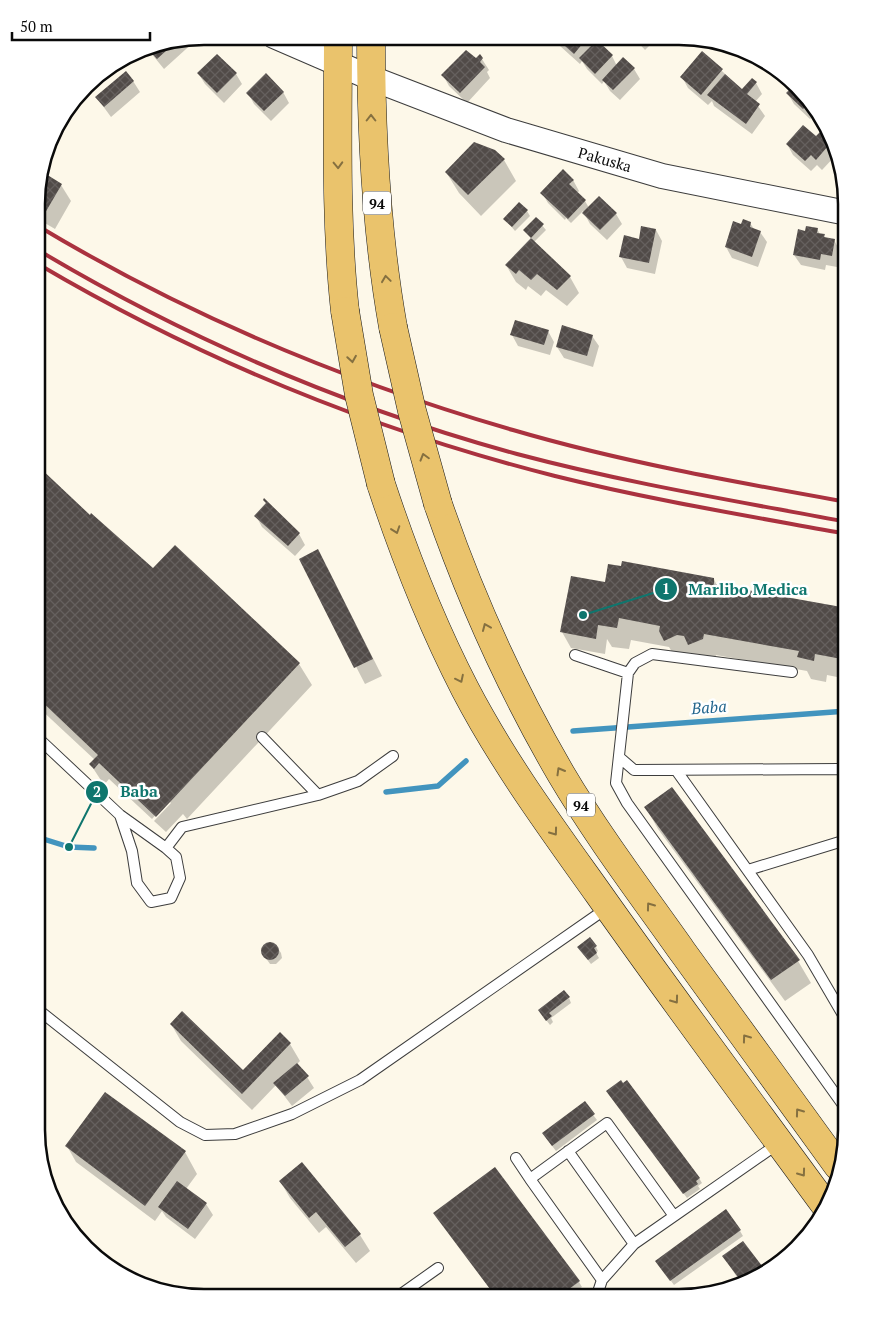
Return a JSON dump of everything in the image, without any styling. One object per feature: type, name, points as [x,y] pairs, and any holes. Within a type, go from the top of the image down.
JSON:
[{"type":"main road","name":"94","points":[[338,45],[337,128],[340,252],[345,311],[359,395],[381,484],[420,592],[466,691],[530,798],[822,1201]]},
{"type":"main road","name":"94","points":[[371,45],[372,128],[379,229],[393,328],[412,412],[438,504],[464,575],[488,631],[533,723],[562,774],[636,887],[835,1162]]},
{"type":"street","name":"Pakuska","points":[[295,45],[371,78],[506,130],[662,176],[838,210]]},
{"type":"lane","points":[[792,672],[652,654],[634,663],[628,673],[616,783],[627,803],[838,1098]]},
{"type":"lane","points":[[575,655],[628,673]]},
{"type":"lane","points":[[262,737],[318,795]]},
{"type":"lane","points":[[45,745],[120,815],[176,857],[180,878],[171,898],[151,902],[137,884],[132,850],[120,815]]},
{"type":"lane","points":[[619,753],[634,770],[838,769]]},
{"type":"lane","points":[[166,848],[182,826],[318,795],[358,781],[393,756]]},
{"type":"lane","points":[[676,770],[808,955],[838,1006]]},
{"type":"lane","points":[[748,870],[838,842]]},
{"type":"lane","points":[[45,1015],[180,1122],[205,1135],[235,1134],[288,1116],[360,1080],[608,907]]},
{"type":"lane","points":[[530,1179],[607,1123],[674,1216]]},
{"type":"lane","points":[[599,1289],[602,1280],[634,1244],[780,1142]]},
{"type":"lane","points":[[568,1151],[634,1244]]},
{"type":"lane","points":[[516,1158],[602,1280]]},
{"type":"lane","points":[[408,1289],[438,1268]]},
{"type":"building","points":[[564,45],[581,45],[574,54]]},
{"type":"building","points":[[592,45],[602,45],[613,55],[595,74],[579,58]]},
{"type":"building","points":[[168,49],[157,59],[152,53]]},
{"type":"building","points":[[466,50],[476,58],[480,54],[483,58],[480,62],[485,67],[460,93],[441,75]]},
{"type":"building","points":[[702,51],[723,69],[701,95],[680,77]]},
{"type":"building","points":[[217,54],[237,73],[217,93],[197,73]]},
{"type":"building","points":[[623,57],[635,68],[613,90],[602,80]]},
{"type":"building","points":[[126,71],[134,81],[104,107],[95,97]]},
{"type":"building","points":[[266,73],[284,92],[264,111],[246,93]]},
{"type":"building","points":[[725,74],[742,89],[752,78],[757,82],[747,94],[760,104],[746,124],[707,95]]},
{"type":"building","points":[[790,89],[805,107],[803,109],[786,93]]},
{"type":"building","points":[[803,125],[816,136],[821,131],[827,147],[816,160],[811,155],[805,161],[786,144]]},
{"type":"building","points":[[474,142],[495,150],[505,159],[468,195],[445,172]]},
{"type":"building","points":[[563,169],[574,180],[569,184],[586,200],[568,219],[540,193]]},
{"type":"building","points":[[48,175],[62,184],[45,213]]},
{"type":"building","points":[[599,196],[617,213],[600,230],[582,213]]},
{"type":"building","points":[[519,202],[528,210],[512,227],[503,219]]},
{"type":"building","points":[[536,217],[544,224],[531,238],[523,230]]},
{"type":"building","points":[[743,219],[751,222],[750,227],[761,231],[752,257],[725,247],[733,221],[741,224]]},
{"type":"building","points":[[641,226],[656,229],[649,263],[619,257],[624,235],[639,239]]},
{"type":"building","points":[[806,226],[818,228],[817,233],[825,234],[824,237],[835,239],[832,256],[821,254],[820,260],[793,255],[798,229],[805,231]]},
{"type":"building","points":[[531,238],[571,276],[557,290],[537,274],[531,280],[519,270],[516,274],[505,265]]},
{"type":"building","points":[[515,320],[549,330],[544,345],[510,335]]},
{"type":"building","points":[[562,325],[593,335],[587,356],[556,347]]},
{"type":"building","points":[[45,473],[90,515],[91,513],[153,568],[175,545],[300,663],[156,817],[99,763],[94,769],[89,764],[98,755],[45,705]]},
{"type":"building","points":[[264,498],[300,533],[288,546],[254,516],[266,503],[263,500]]},
{"type":"building","points":[[318,549],[373,659],[354,668],[299,559]]},
{"type":"building","points":[[622,561],[714,578],[714,584],[838,606],[838,658],[815,654],[814,661],[797,657],[799,651],[704,634],[703,639],[688,645],[684,636],[677,635],[664,641],[659,631],[660,626],[619,618],[617,628],[598,625],[596,639],[560,632],[571,576],[605,582],[608,564],[621,566]]},
{"type":"building","points":[[672,787],[800,960],[771,980],[644,807]]},
{"type":"building","points":[[590,937],[597,946],[594,948],[597,953],[588,960],[577,947]]},
{"type":"building","points":[[266,942],[274,942],[279,947],[277,958],[266,960],[261,955],[261,947]]},
{"type":"building","points":[[564,990],[570,997],[549,1013],[552,1016],[546,1021],[538,1010]]},
{"type":"building","points":[[182,1011],[243,1070],[280,1032],[291,1043],[242,1094],[170,1024]]},
{"type":"building","points":[[297,1063],[309,1076],[285,1096],[273,1083]]},
{"type":"building","points":[[621,1080],[623,1083],[627,1080],[700,1178],[696,1181],[698,1184],[683,1194],[606,1091]]},
{"type":"building","points":[[105,1092],[186,1151],[145,1206],[65,1146]]},
{"type":"building","points":[[585,1101],[595,1114],[552,1146],[542,1133]]},
{"type":"building","points":[[302,1162],[361,1234],[345,1247],[316,1212],[309,1218],[279,1181]]},
{"type":"building","points":[[495,1167],[580,1281],[569,1289],[490,1289],[433,1213]]},
{"type":"building","points":[[177,1181],[207,1203],[188,1229],[158,1207]]},
{"type":"building","points":[[726,1209],[741,1230],[670,1281],[655,1261]]},
{"type":"building","points":[[743,1241],[762,1266],[738,1278],[722,1256]]},
{"type":"waterway","name":"Baba","points":[[573,731],[838,712]]},
{"type":"waterway","name":"Baba","points":[[386,792],[438,786],[466,761]]},
{"type":"waterway","name":"Baba","points":[[45,840],[69,847],[94,848]]},
{"type":"railway","points":[[45,230],[151,289],[210,317],[329,368],[451,411],[513,430],[637,462],[838,500]]},
{"type":"railway","points":[[45,254],[152,313],[211,342],[331,393],[454,436],[599,474],[838,520]]},
{"type":"railway","points":[[45,268],[161,331],[224,361],[354,414],[420,437],[487,458],[591,485],[838,532]]},
{"type":"place","name":"Marlibo Medica","points":[[583,615]]},
{"type":"place","name":"Baba","points":[[69,847]]}]
